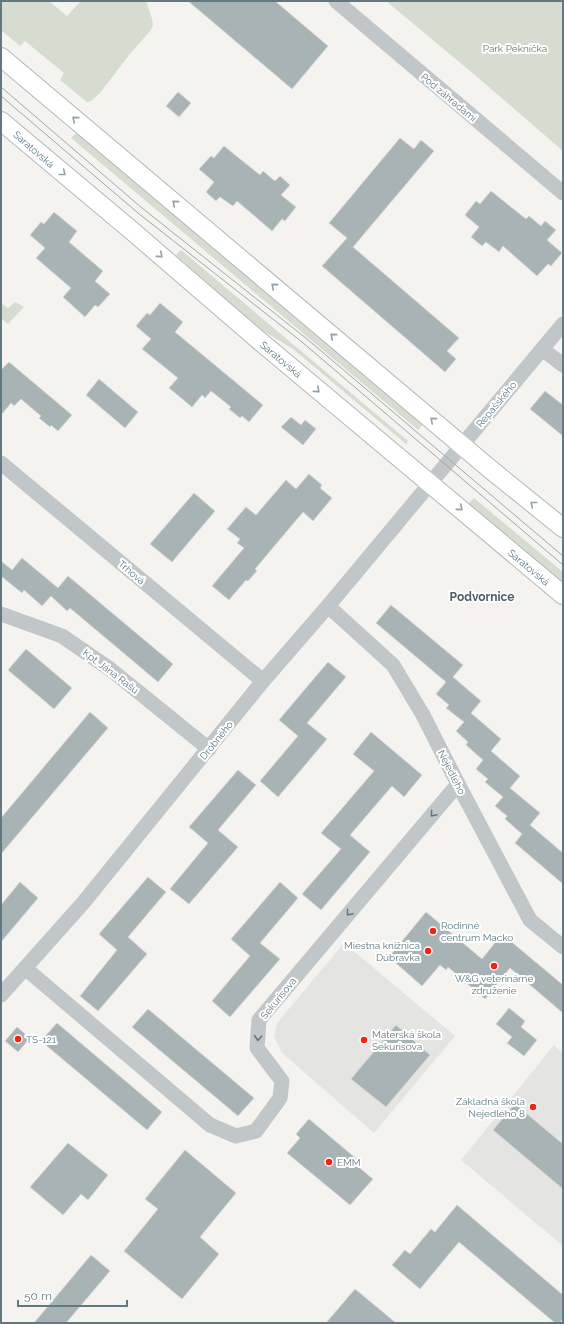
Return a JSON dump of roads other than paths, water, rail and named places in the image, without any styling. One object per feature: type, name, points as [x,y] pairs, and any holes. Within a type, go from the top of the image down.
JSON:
[{"type":"main road","points":[[1,57],[462,445],[563,528]]},
{"type":"main road","name":"Saratovská","points":[[1,121],[267,347],[563,595]]},
{"type":"street","name":"Pod záhradami","points":[[336,1],[563,193]]},
{"type":"street","name":"Repašského","points":[[430,483],[563,324]]},
{"type":"street","points":[[542,349],[563,365]]},
{"type":"street","name":"Trhová","points":[[1,463],[263,681]]},
{"type":"street","name":"Drobného","points":[[1,996],[82,903],[263,681],[328,606],[430,483]]},
{"type":"street","name":"Nejedlého","points":[[328,606],[393,665],[423,715],[530,920],[563,947]]},
{"type":"street","name":"Kpt. Jána Rašu","points":[[1,614],[62,636],[110,669],[209,749]]},
{"type":"street","name":"Sekurisova","points":[[25,968],[210,1125],[236,1136],[256,1131],[280,1098],[282,1081],[257,1048],[259,1020],[458,784]]},
{"type":"tram line","points":[[1,87],[142,208],[307,339],[563,556]]},
{"type":"tram line","points":[[1,96],[138,213],[302,342],[563,565]]},
{"type":"place","name":"Rodinné centrum Macko","points":[[433,931]]},
{"type":"place","name":"Miestna knižnica Dúbravka","points":[[428,951]]},
{"type":"place","name":"W&G veterinárne združenie","points":[[494,966]]},
{"type":"place","name":"TS-121","points":[[18,1039]]},
{"type":"place","name":"Materská škola Sekurisova","points":[[364,1040]]},
{"type":"place","name":"Základná škola Nejedlého 8","points":[[533,1107]]},
{"type":"place","name":"EMM","points":[[329,1162]]},
{"type":"district","name":"Podvornice","points":[[482,597]]},
{"type":"park label","name":"Park Pekníčka","points":[[515,48]]}]
